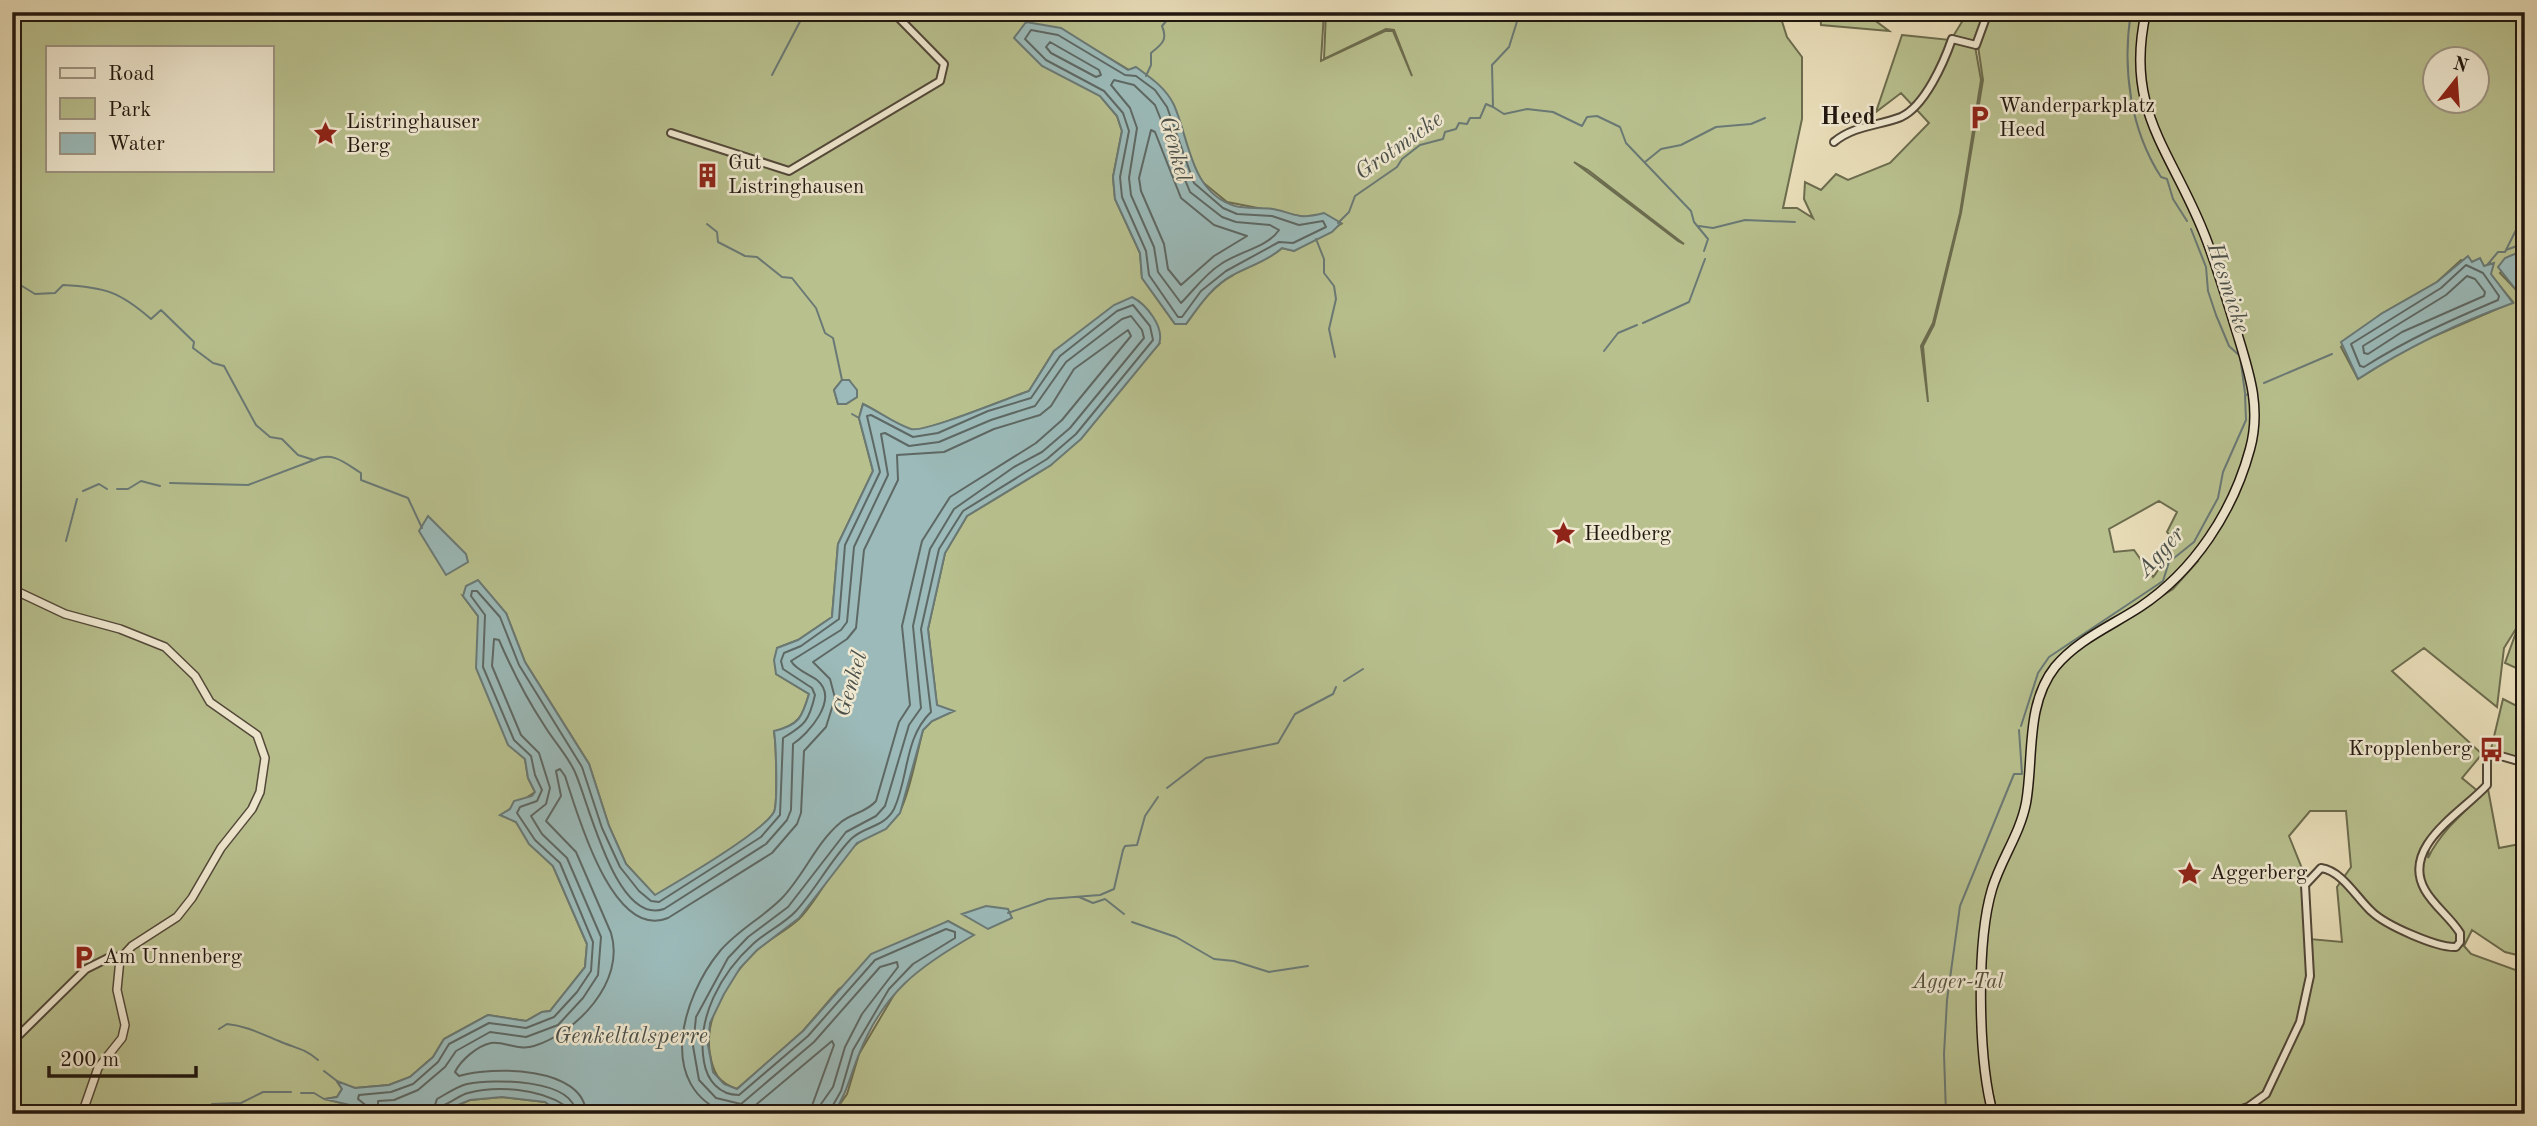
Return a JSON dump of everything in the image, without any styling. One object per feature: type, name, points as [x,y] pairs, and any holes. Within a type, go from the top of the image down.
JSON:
[{"type":"main road","points":[[1993,1114],[1985,1079],[1982,1041],[1986,922],[1993,888],[2025,810],[2034,722],[2042,689],[2053,670],[2073,649],[2155,596],[2194,558],[2219,520],[2239,481],[2255,424],[2251,377],[2216,266],[2203,230],[2159,143],[2144,103],[2140,64],[2146,12]]},
{"type":"street","points":[[671,133],[789,171],[940,81],[944,64],[892,12]]},
{"type":"street","points":[[1834,142],[1845,133],[1901,117],[1914,107],[1942,69],[1952,39],[1976,45],[1988,12]]},
{"type":"street","points":[[12,589],[65,614],[165,647],[195,676],[210,702],[248,727],[262,746],[265,772],[252,809],[233,830],[192,898],[177,916],[124,954],[108,958],[86,969],[12,1042]]},
{"type":"street","points":[[2227,1114],[2248,1107],[2266,1094],[2300,1022],[2310,976],[2305,902],[2307,881],[2318,870],[2326,869],[2389,924],[2449,947],[2458,946],[2460,933],[2422,884],[2420,866],[2425,848],[2437,831],[2487,785],[2487,752],[2525,763]]},
{"type":"street","points":[[82,1114],[98,1068],[122,1038],[125,1026],[117,990],[117,970],[124,954]]},
{"type":"green space","name":"Agger-Tal","points":[[12,12],[1324,12],[1321,61],[1385,31],[1393,31],[1412,76],[1394,30],[1386,29],[1324,59],[1326,12],[1779,12],[1787,37],[1802,57],[1802,119],[1783,208],[1797,208],[1813,218],[1804,199],[1805,182],[1821,190],[1836,174],[1848,180],[1890,163],[1929,123],[1915,108],[1943,70],[1953,41],[1975,46],[1981,80],[1960,213],[1933,323],[1921,346],[1928,402],[1923,346],[1934,325],[1961,213],[1983,80],[1978,46],[1990,12],[2525,12],[2525,256],[2522,251],[2500,273],[2525,299],[2525,672],[2505,663],[2519,624],[2504,648],[2497,707],[2424,648],[2392,671],[2482,754],[2462,778],[2479,792],[2429,846],[2428,858],[2446,831],[2488,789],[2499,848],[2525,843],[2525,1114],[1997,1114],[1993,1095],[1994,1114],[833,1114],[847,1094],[859,1054],[895,993],[917,969],[973,935],[948,921],[839,989],[803,1031],[737,1089],[725,1083],[713,1066],[709,1040],[715,1012],[728,985],[756,951],[799,919],[850,850],[897,816],[908,789],[923,730],[932,721],[953,711],[937,706],[928,629],[945,553],[967,516],[1051,465],[1159,344],[1054,351],[1029,391],[949,421],[919,429],[905,428],[863,404],[859,418],[873,471],[838,544],[832,617],[798,640],[777,648],[776,674],[809,694],[798,719],[774,732],[774,812],[738,844],[655,896],[626,864],[609,826],[589,764],[525,662],[506,613],[463,596],[478,616],[478,633],[508,744],[525,759],[528,778],[535,792],[501,815],[516,822],[530,844],[553,866],[587,944],[585,967],[550,1011],[542,1012],[526,1021],[488,1015],[444,1039],[433,1057],[410,1077],[389,1085],[355,1088],[338,1083],[342,1089],[337,1097],[326,1099],[354,1106],[366,1114],[12,1114]],"holes":[[[1061,29],[1129,70],[1189,154],[1200,180],[1227,202],[1341,224],[1294,251],[1282,248],[1265,260],[1225,280],[1206,297],[1186,324],[1175,324],[1142,278],[1140,253],[1115,199],[1113,177],[1122,131],[1117,116],[1100,96]],[[1574,162],[1684,244],[1678,241]],[[2480,259],[2484,267],[2490,263],[2490,274],[2513,302],[2409,347],[2358,379],[2341,347],[2381,314],[2437,282],[2461,260],[2472,262]],[[842,380],[849,380],[857,397],[846,404],[838,404],[834,390]],[[2159,501],[2177,512],[2167,532],[2176,544],[2167,551],[2153,577],[2134,550],[2114,552],[2109,529]],[[2195,558],[2198,561],[2173,589],[2129,617]],[[2310,811],[2346,811],[2351,867],[2337,887],[2342,942],[2310,939],[2312,976],[2302,1021],[2309,977],[2303,903],[2305,876],[2289,836]],[[2472,930],[2505,952],[2521,956],[2518,971],[2471,954],[2464,946]]]},
{"type":"green space","points":[[1820,12],[1869,16],[1889,31],[1821,25]]},
{"type":"green space","points":[[1968,12],[1987,12],[1975,44],[1952,38]]},
{"type":"green space","points":[[1902,35],[1951,40],[1941,69],[1914,107],[1901,93],[1876,112]]},
{"type":"green space","points":[[2503,699],[2525,710],[2525,761],[2491,749]]},
{"type":"green space","points":[[502,1097],[545,1102],[562,1114],[436,1114],[470,1100]]},
{"type":"water","points":[[1026,22],[1061,28],[1128,70],[1136,67],[1158,84],[1174,105],[1200,177],[1220,199],[1235,206],[1273,209],[1297,216],[1324,213],[1341,223],[1332,232],[1294,251],[1282,248],[1265,260],[1225,280],[1206,297],[1186,324],[1175,324],[1142,278],[1140,253],[1115,199],[1113,177],[1122,131],[1117,116],[1100,96],[1042,66],[1014,38]]},
{"type":"water","points":[[2522,251],[2525,256],[2524,300],[2498,267],[2505,258]]},
{"type":"water","points":[[2468,256],[2472,262],[2480,258],[2484,266],[2494,263],[2491,274],[2513,303],[2433,337],[2358,379],[2341,342],[2381,314],[2437,282]]},
{"type":"water","name":"Genkeltalsperre","points":[[1132,297],[1153,317],[1159,330],[1159,344],[1081,439],[1051,465],[967,516],[945,553],[928,629],[937,705],[954,711],[932,721],[923,730],[900,813],[886,829],[857,843],[799,918],[757,950],[740,968],[710,1023],[708,1045],[713,1072],[724,1084],[737,1089],[803,1031],[871,954],[948,921],[974,935],[920,970],[892,998],[869,1032],[845,1092],[833,1114],[562,1114],[545,1102],[502,1097],[470,1100],[436,1114],[366,1114],[354,1106],[324,1099],[337,1097],[342,1089],[337,1081],[355,1088],[389,1085],[410,1077],[433,1057],[444,1039],[488,1015],[526,1021],[542,1012],[550,1011],[585,967],[587,944],[553,866],[529,844],[516,822],[500,815],[510,809],[514,801],[532,796],[535,792],[528,778],[525,759],[508,745],[476,668],[478,616],[463,596],[466,586],[478,580],[506,613],[525,662],[589,764],[609,826],[626,864],[655,895],[738,843],[767,821],[774,812],[774,731],[789,726],[798,719],[809,694],[776,674],[774,660],[777,648],[798,640],[832,617],[838,544],[873,471],[859,418],[863,404],[905,427],[919,429],[949,421],[1029,391],[1054,351],[1114,305]]},
{"type":"water","points":[[842,380],[849,380],[857,390],[857,397],[846,404],[838,404],[834,390]]},
{"type":"water","points":[[428,516],[466,554],[468,562],[446,575],[419,531]]},
{"type":"water","points":[[986,906],[1008,909],[1012,918],[988,929],[962,914]]},
{"type":"waterway","points":[[772,75],[805,12]]},
{"type":"waterway","name":"Genkel","points":[[1026,12],[1026,23]]},
{"type":"waterway","points":[[1146,76],[1151,65],[1151,53],[1164,38],[1162,26],[1174,12]]},
{"type":"waterway","name":"Grotmicke","points":[[1338,223],[1349,212],[1355,196],[1397,167],[1402,159],[1420,145],[1443,139],[1445,132],[1456,129],[1459,123],[1467,124],[1470,118],[1480,118],[1486,104],[1493,107],[1492,65],[1509,47],[1520,12]]},
{"type":"waterway","name":"Hesmicke","points":[[2131,12],[2128,76],[2136,118],[2150,158],[2161,177],[2167,179],[2173,199],[2187,221]]},
{"type":"waterway","points":[[1493,107],[1504,114],[1527,109],[1553,112],[1582,126],[1587,117],[1597,116],[1620,127],[1626,143],[1691,211],[1694,222],[1708,239],[1704,251]]},
{"type":"waterway","points":[[1645,162],[1661,149],[1681,145],[1716,127],[1751,124],[1765,118]]},
{"type":"waterway","name":"Agger","points":[[2520,175],[2525,195]]},
{"type":"waterway","points":[[1699,226],[1713,228],[1745,220],[1795,222]]},
{"type":"waterway","name":"Agger","points":[[2488,264],[2498,252],[2505,252],[2521,220]]},
{"type":"waterway","points":[[707,224],[717,232],[718,242],[745,256],[757,257],[782,277],[792,278],[816,308],[825,333],[833,338],[842,380]]},
{"type":"waterway","name":"Hesmicke","points":[[2191,229],[2206,267],[2208,291],[2216,315],[2229,346],[2240,356],[2245,393]]},
{"type":"waterway","points":[[1316,239],[1324,259],[1324,273],[1334,286],[1336,299],[1329,329],[1335,357]]},
{"type":"waterway","points":[[2506,250],[2525,243]]},
{"type":"waterway","points":[[1643,323],[1689,302],[1705,259]]},
{"type":"waterway","points":[[12,287],[22,286],[35,294],[55,293],[63,285],[90,287],[121,297],[151,319],[161,310],[194,342],[193,348],[213,363],[224,366],[256,425],[270,437],[282,439],[298,455],[314,460],[327,457],[339,459],[361,473],[361,480],[408,498],[422,528]]},
{"type":"waterway","points":[[1604,351],[1618,333],[1637,325]]},
{"type":"waterway","name":"Agger","points":[[2264,383],[2332,354]]},
{"type":"waterway","name":"Agger","points":[[2021,726],[2038,673],[2049,657],[2163,581],[2169,562],[2194,542],[2218,498],[2223,472],[2246,420],[2245,395],[2249,394]]},
{"type":"waterway","points":[[852,414],[859,418]]},
{"type":"waterway","points":[[170,483],[248,485],[314,460]]},
{"type":"waterway","points":[[117,489],[128,489],[141,481],[160,486]]},
{"type":"waterway","points":[[83,491],[99,484],[107,489]]},
{"type":"waterway","points":[[66,541],[77,499]]},
{"type":"waterway","points":[[1344,681],[1363,669]]},
{"type":"waterway","points":[[1167,788],[1206,758],[1278,743],[1295,714],[1333,694],[1336,687]]},
{"type":"waterway","name":"Agger","points":[[1946,1114],[1944,1054],[1947,1000],[1960,906],[2014,774],[2022,774],[2019,730]]},
{"type":"waterway","points":[[1008,913],[1048,899],[1100,895],[1114,889],[1123,850],[1125,846],[1137,845],[1145,816],[1158,797]]},
{"type":"waterway","points":[[1079,897],[1093,903],[1105,899],[1124,914]]},
{"type":"waterway","points":[[1132,922],[1176,937],[1214,959],[1234,961],[1269,972],[1308,966]]},
{"type":"waterway","points":[[219,1029],[227,1024],[247,1028],[304,1051],[318,1060]]},
{"type":"waterway","points":[[324,1071],[337,1081]]},
{"type":"waterway","points":[[199,1114],[212,1104],[241,1103],[263,1092],[291,1092]]},
{"type":"waterway","points":[[301,1093],[314,1093],[324,1099]]},
{"type":"place","name":"Wanderparkplatz Heed","points":[[1979,118]]},
{"type":"place","name":"Listringhauser Berg","points":[[326,134]]},
{"type":"place","name":"Gut Listringhausen","points":[[708,175]]},
{"type":"place","name":"Heedberg","points":[[1564,534]]},
{"type":"place","name":"Kropplenberg","points":[[2492,749]]},
{"type":"place","name":"Aggerberg","points":[[2190,873]]},
{"type":"place","name":"Am Unnenberg","points":[[83,957]]},
{"type":"district","name":"Heed","points":[[1848,118]]}]
